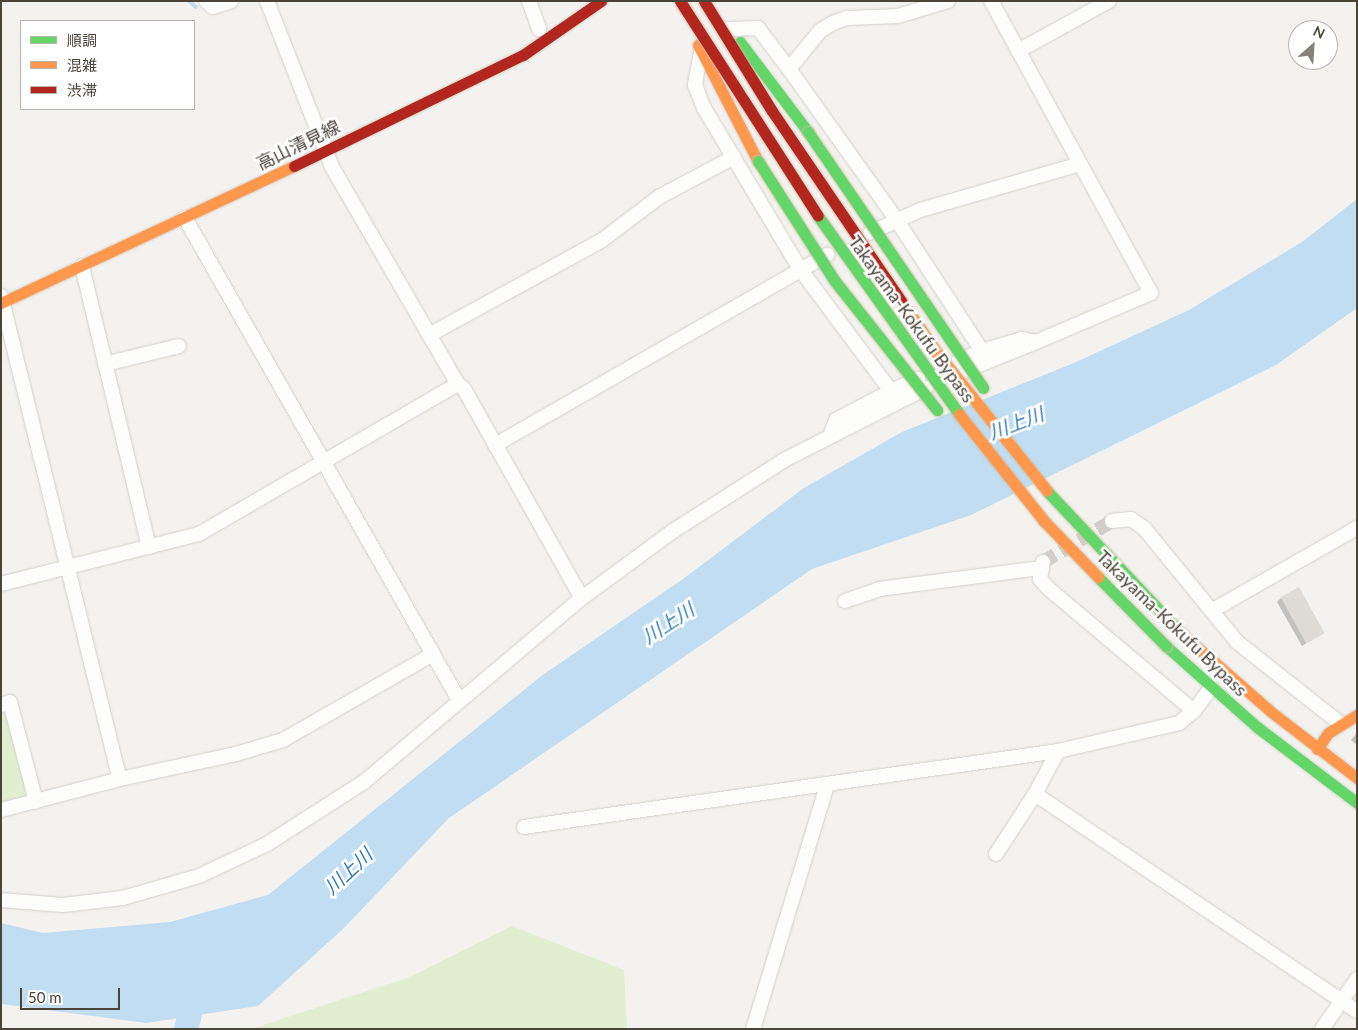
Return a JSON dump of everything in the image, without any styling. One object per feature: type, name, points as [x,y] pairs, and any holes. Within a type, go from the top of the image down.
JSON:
[{"type":"main road","name":"高山清見線","points":[[2,300],[82,266],[326,152],[523,55],[601,1]]},
{"type":"main road","points":[[673,1],[702,50],[758,161],[834,280],[906,374],[948,422]]},
{"type":"main road","name":"Takayama-Kokufu Bypass","points":[[680,1],[812,208],[922,365],[1044,521],[1166,646],[1211,688],[1357,803]]},
{"type":"main road","name":"Takayama-Kokufu Bypass","points":[[704,1],[793,142],[937,353],[1066,513],[1181,633],[1317,749],[1357,778]]},
{"type":"main road","points":[[713,1],[729,28],[808,132],[995,405],[1065,500],[1181,633]]},
{"type":"main road","points":[[960,435],[1044,521]]},
{"type":"main road","points":[[1317,749],[1328,733],[1357,716]]},
{"type":"street","points":[[206,1],[213,7],[231,1]]},
{"type":"street","points":[[267,1],[326,152],[429,335],[458,384],[464,389],[582,598]]},
{"type":"street","points":[[529,1],[539,29]]},
{"type":"street","points":[[789,69],[820,31],[834,23],[847,18],[898,16],[948,1]]},
{"type":"street","points":[[1,900],[63,905],[123,898],[168,887],[222,866],[293,829],[364,782],[582,598],[727,494],[831,434],[890,404],[1151,293],[990,1]]},
{"type":"street","points":[[1018,51],[1109,1]]},
{"type":"street","points":[[729,28],[758,28],[896,219],[982,350]]},
{"type":"street","points":[[702,50],[696,85],[704,108],[800,269],[891,391]]},
{"type":"street","points":[[429,335],[601,241],[659,197],[734,157]]},
{"type":"street","points":[[495,445],[800,269],[896,219],[1080,164]]},
{"type":"street","points":[[185,218],[459,700]]},
{"type":"street","points":[[82,266],[149,547]]},
{"type":"street","points":[[2,300],[120,779]]},
{"type":"street","points":[[831,434],[836,420],[891,391],[982,350],[1022,339],[1036,342]]},
{"type":"street","points":[[105,364],[179,346]]},
{"type":"street","points":[[1,584],[199,534],[458,384]]},
{"type":"street","points":[[1112,521],[1131,519],[1144,528],[1213,610],[1237,642],[1342,724]]},
{"type":"street","points":[[1213,610],[1357,528]]},
{"type":"street","points":[[845,601],[879,589],[1041,565],[1040,578],[1049,589],[1194,711]]},
{"type":"street","points":[[1,810],[120,779],[230,756],[283,740],[432,654]]},
{"type":"street","points":[[524,827],[1058,751],[1179,723],[1194,711],[1211,688]]},
{"type":"street","points":[[1,704],[10,702],[36,802]]},
{"type":"street","points":[[996,854],[1035,794],[1058,751]]},
{"type":"street","points":[[752,1029],[827,785]]},
{"type":"street","points":[[1035,794],[1357,1011]]},
{"type":"street","points":[[1322,1029],[1357,979]]},
{"type":"green space","points":[[1,709],[10,714],[28,792],[26,798],[1,804]]},
{"type":"green space","points":[[512,926],[624,970],[627,1029],[251,1029],[410,977]]},
{"type":"water","name":"川上川","points":[[1357,199],[1357,308],[1276,365],[971,515],[812,569],[449,818],[343,929],[258,1006],[146,1023],[1,1004],[1,923],[43,933],[170,922],[268,895],[544,674],[683,579],[804,488],[902,432],[1074,363],[1189,310],[1302,242]]},
{"type":"building","points":[[1299,587],[1325,633],[1306,644],[1281,597]]},
{"type":"waterway","points":[[189,1],[196,7]]},
{"type":"waterway","points":[[186,1029],[193,1003],[203,987]]},
{"type":"tunnel","points":[[1043,562],[1112,521]]},
{"type":"traffic: fast","points":[[740,42],[808,132]]},
{"type":"traffic: fast","points":[[808,132],[983,388]]},
{"type":"traffic: fast","points":[[758,161],[834,280],[937,410]]},
{"type":"traffic: fast","points":[[818,216],[959,414]]},
{"type":"traffic: fast","points":[[1047,491],[1181,633]]},
{"type":"traffic: fast","points":[[1098,577],[1166,646]]},
{"type":"traffic: fast","points":[[1166,646],[1257,727],[1357,803]]},
{"type":"traffic: slow","points":[[698,45],[758,161]]},
{"type":"traffic: slow","points":[[1,303],[294,166]]},
{"type":"traffic: slow","points":[[902,302],[937,353],[1047,491]]},
{"type":"traffic: slow","points":[[959,414],[1044,521],[1098,577]]},
{"type":"traffic: slow","points":[[1181,633],[1270,711],[1357,778]]},
{"type":"traffic: slow","points":[[1317,749],[1328,733],[1357,715]]},
{"type":"traffic: jam","points":[[294,166],[523,55],[601,1]]},
{"type":"traffic: jam","points":[[680,1],[818,216]]},
{"type":"traffic: jam","points":[[704,1],[772,111],[902,302]]}]
